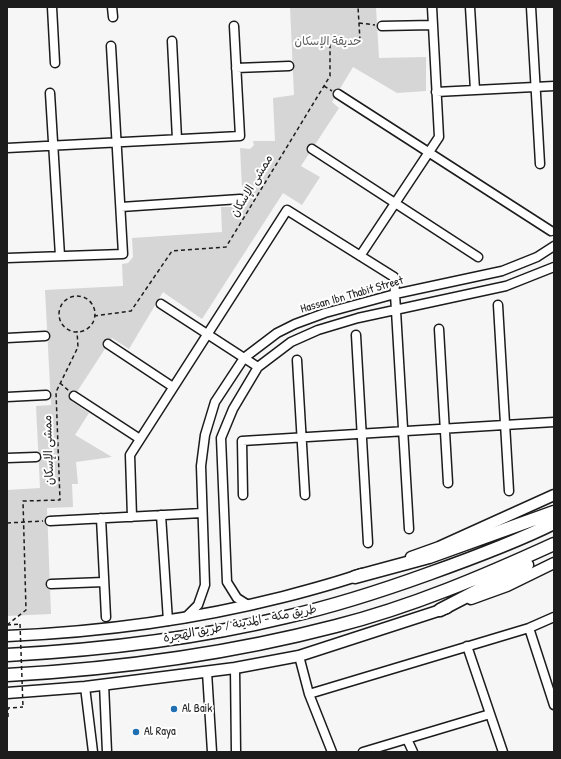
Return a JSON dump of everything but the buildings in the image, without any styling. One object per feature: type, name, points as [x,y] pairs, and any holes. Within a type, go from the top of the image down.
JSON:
[{"type":"highway","points":[[355,577],[429,557],[554,512]]},
{"type":"highway","name":"طريق مكة - المدينة / طريق الهجرة","points":[[7,655],[57,652],[142,643],[285,618],[385,589],[440,570],[498,548],[554,522]]},
{"type":"highway","name":"طريق مكة - المدينة / طريق الهجرة","points":[[7,675],[67,672],[146,662],[290,638],[393,609],[511,564],[554,544]]},
{"type":"highway","points":[[440,610],[554,549]]},
{"type":"main road","points":[[7,636],[61,634],[168,621],[248,606],[355,577],[439,547],[554,495]]},
{"type":"main road","points":[[7,693],[85,687],[207,672],[299,656],[440,610],[507,586],[554,563]]},
{"type":"street","points":[[52,7],[55,63]]},
{"type":"street","points":[[112,7],[113,17]]},
{"type":"street","points":[[360,256],[439,137],[432,7]]},
{"type":"street","points":[[470,7],[475,90]]},
{"type":"street","points":[[531,7],[540,164]]},
{"type":"street","points":[[382,26],[433,24]]},
{"type":"street","points":[[7,148],[240,136],[234,26]]},
{"type":"street","points":[[172,41],[177,140]]},
{"type":"street","points":[[7,258],[123,254],[111,46]]},
{"type":"street","points":[[236,68],[289,66]]},
{"type":"street","points":[[436,92],[554,86]]},
{"type":"street","points":[[50,93],[60,256]]},
{"type":"street","points":[[338,94],[551,231]]},
{"type":"street","points":[[312,149],[478,257]]},
{"type":"street","points":[[121,207],[240,199]]},
{"type":"street","points":[[132,517],[130,455],[287,210],[394,278],[409,529]]},
{"type":"street","name":"Hassan Ibn Thabit Street","points":[[184,618],[198,605],[205,585],[201,466],[205,436],[215,402],[244,358],[277,333],[295,324],[326,313],[395,294],[502,271],[537,257],[554,246]]},
{"type":"street","name":"Hassan Ibn Thabit Street","points":[[248,606],[237,598],[227,582],[221,438],[233,408],[258,367],[291,342],[318,330],[358,318],[506,286],[554,267]]},
{"type":"street","points":[[161,304],[258,367]]},
{"type":"street","points":[[498,305],[509,491]]},
{"type":"street","points":[[439,329],[448,483]]},
{"type":"street","points":[[356,335],[368,543]]},
{"type":"street","points":[[7,338],[45,336]]},
{"type":"street","points":[[108,344],[173,387]]},
{"type":"street","points":[[297,360],[305,495]]},
{"type":"street","points":[[7,398],[46,395]]},
{"type":"street","points":[[74,396],[140,439]]},
{"type":"street","points":[[243,495],[242,441],[554,422]]},
{"type":"street","points":[[7,458],[36,457]]},
{"type":"street","points":[[50,521],[202,513]]},
{"type":"street","points":[[161,515],[168,621]]},
{"type":"street","points":[[101,518],[106,617]]},
{"type":"street","points":[[51,584],[104,582]]},
{"type":"street","points":[[309,694],[529,628],[554,617]]},
{"type":"street","points":[[529,628],[554,705]]},
{"type":"street","points":[[467,646],[503,752]]},
{"type":"street","points":[[299,656],[309,694],[332,752]]},
{"type":"street","points":[[235,668],[236,752]]},
{"type":"street","points":[[207,672],[212,752]]},
{"type":"street","points":[[104,684],[107,752]]},
{"type":"street","points":[[85,687],[93,752]]},
{"type":"street","points":[[363,752],[490,714]]},
{"type":"street","points":[[407,739],[413,752]]},
{"type":"path","name":"ممشى الإسكان","points":[[94,316],[131,311],[172,251],[226,247],[330,76],[330,43],[360,40],[358,7]]},
{"type":"path","points":[[359,23],[382,26]]},
{"type":"path","points":[[324,86],[338,94]]},
{"type":"path","points":[[76,296],[85,298],[93,307],[94,316],[89,327],[77,331],[68,329],[60,320],[59,312],[65,300],[76,296]]},
{"type":"path","name":"ممشى الإسكان","points":[[7,624],[26,610],[23,501],[60,500],[56,392],[78,347],[77,331]]},
{"type":"path","points":[[60,383],[74,396]]},
{"type":"path","points":[[7,523],[50,521]]},
{"type":"path","points":[[7,624],[20,624],[23,708],[8,708],[8,717]]},
{"type":"green space","name":"حديقة الإسكان","points":[[290,7],[376,7],[379,58],[426,57],[426,91],[397,93],[353,67],[332,102],[339,108],[301,166],[320,177],[302,205],[283,193],[202,319],[163,292],[129,349],[112,338],[71,401],[89,413],[75,435],[112,457],[76,462],[78,484],[72,484],[73,507],[47,508],[51,614],[7,616],[7,490],[40,488],[36,406],[51,405],[45,290],[123,286],[122,264],[128,263],[133,257],[132,238],[222,232],[221,207],[243,207],[240,148],[250,149],[254,145],[253,141],[275,141],[273,98],[294,95]]},
{"type":"place","name":"Al Baik","points":[[174,709]]},
{"type":"place","name":"Al Raya","points":[[136,732]]}]
